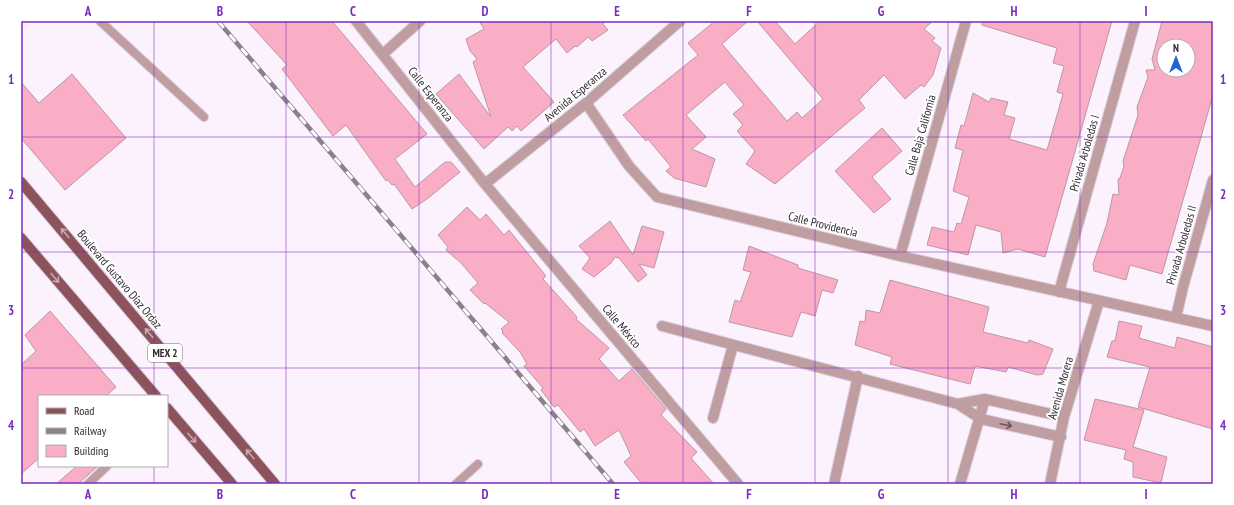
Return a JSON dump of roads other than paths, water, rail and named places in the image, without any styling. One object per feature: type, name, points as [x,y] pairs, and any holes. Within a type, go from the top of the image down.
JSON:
[{"type":"main road","name":"Boulevard Gustavo Díaz Ordaz","points":[[21,182],[275,484]]},
{"type":"main road","name":"MEX 2","points":[[21,238],[155,395]]},
{"type":"main road","points":[[168,410],[232,484]]},
{"type":"street","name":"Calle Esperanza","points":[[356,21],[485,184]]},
{"type":"street","points":[[383,54],[420,21]]},
{"type":"street","name":"Avenida Esperanza","points":[[485,184],[586,103],[680,21]]},
{"type":"street","name":"Calle Baja California","points":[[900,256],[966,21]]},
{"type":"street","name":"Privada Arboledas I","points":[[1059,292],[1134,21]]},
{"type":"street","name":"Calle Providencia","points":[[586,103],[629,166],[657,197],[900,256],[1213,326]]},
{"type":"street","name":"Privada Arboledas II","points":[[1176,317],[1213,180]]},
{"type":"street","name":"Calle México","points":[[485,184],[738,484]]},
{"type":"street","name":"Avenida Morera","points":[[1050,484],[1064,417],[1099,301]]},
{"type":"street","points":[[662,326],[733,346],[858,376],[958,404],[981,419],[1061,437]]},
{"type":"street","points":[[713,418],[733,346]]},
{"type":"street","points":[[834,484],[858,376]]},
{"type":"street","points":[[958,404],[985,399],[1064,417]]},
{"type":"street","points":[[960,484],[981,419],[985,399]]},
{"type":"lane","points":[[100,21],[204,117]]},
{"type":"lane","points":[[456,484],[478,464]]},
{"type":"lane","points":[[88,484],[106,467]]},
{"type":"railway","points":[[218,21],[613,484]]}]
